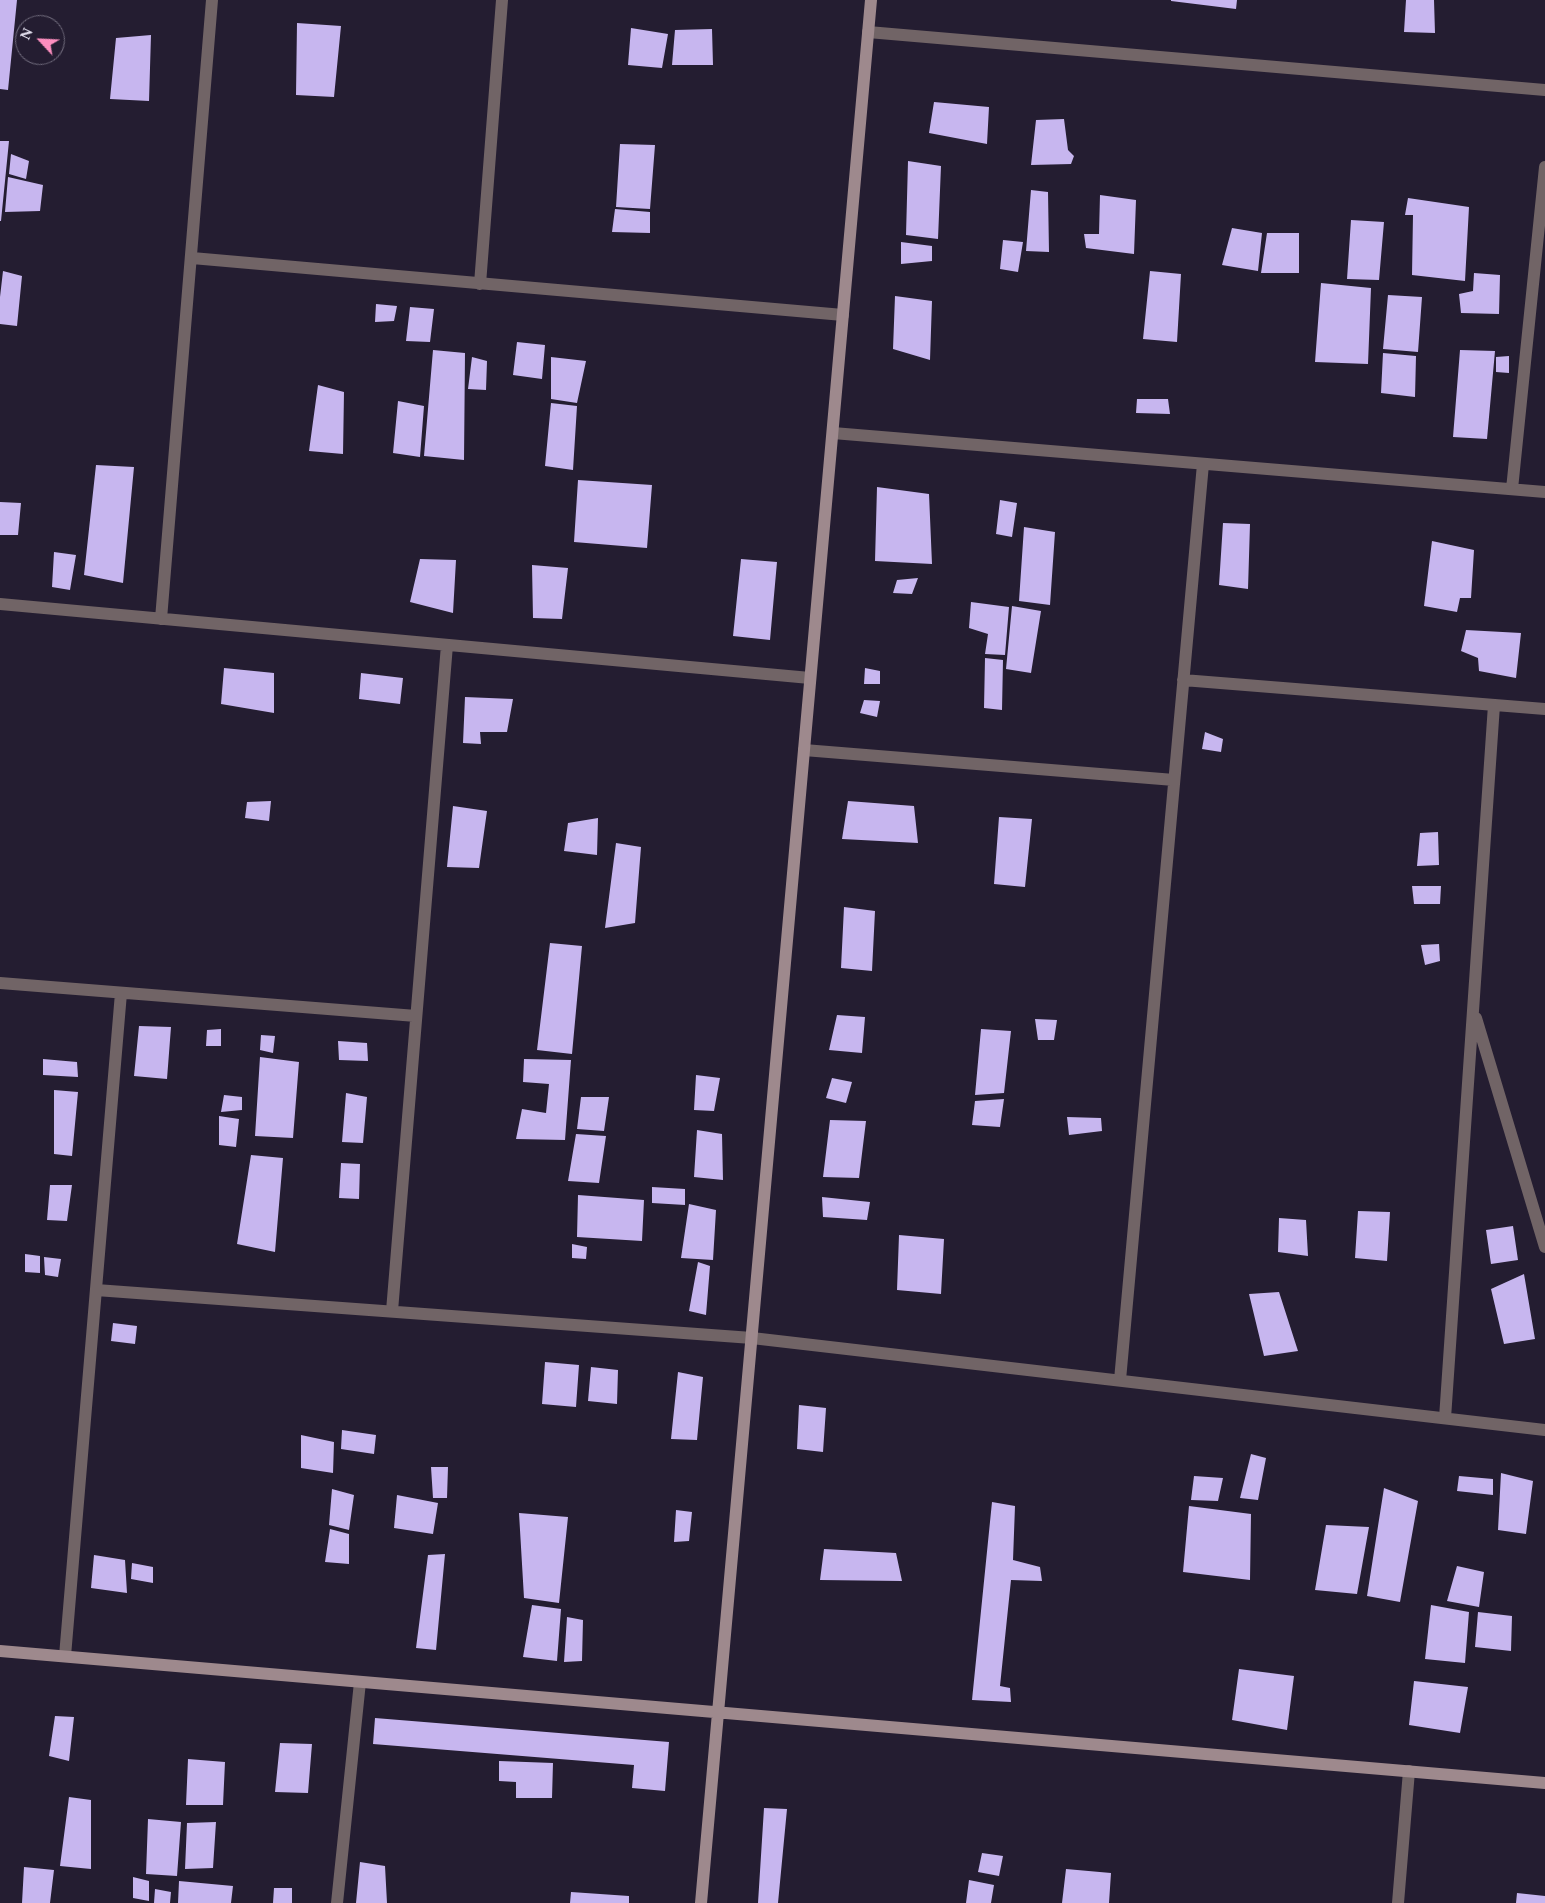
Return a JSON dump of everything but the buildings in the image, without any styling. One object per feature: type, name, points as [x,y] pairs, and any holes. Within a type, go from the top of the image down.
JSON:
[{"type":"street","points":[[162,618],[212,0]]},
{"type":"street","points":[[480,284],[502,0]]},
{"type":"street","points":[[701,1903],[871,0]]},
{"type":"street","points":[[868,32],[1545,90]]},
{"type":"street","points":[[1512,489],[1545,167]]},
{"type":"street","points":[[192,258],[843,315]]},
{"type":"street","points":[[832,433],[1545,492]]},
{"type":"street","points":[[1120,1380],[1203,464]]},
{"type":"street","points":[[0,604],[810,678]]},
{"type":"street","points":[[392,1311],[447,645]]},
{"type":"street","points":[[1183,680],[1545,710]]},
{"type":"street","points":[[1445,1418],[1494,705]]},
{"type":"street","points":[[804,750],[1174,780]]},
{"type":"street","points":[[0,983],[416,1016]]},
{"type":"street","points":[[65,1656],[121,993]]},
{"type":"street","points":[[1473,1010],[1545,1247]]},
{"type":"street","points":[[96,1290],[752,1338],[1545,1430]]},
{"type":"street","points":[[0,1651],[1545,1783]]},
{"type":"street","points":[[337,1903],[360,1682]]},
{"type":"street","points":[[1398,1903],[1409,1771]]}]
